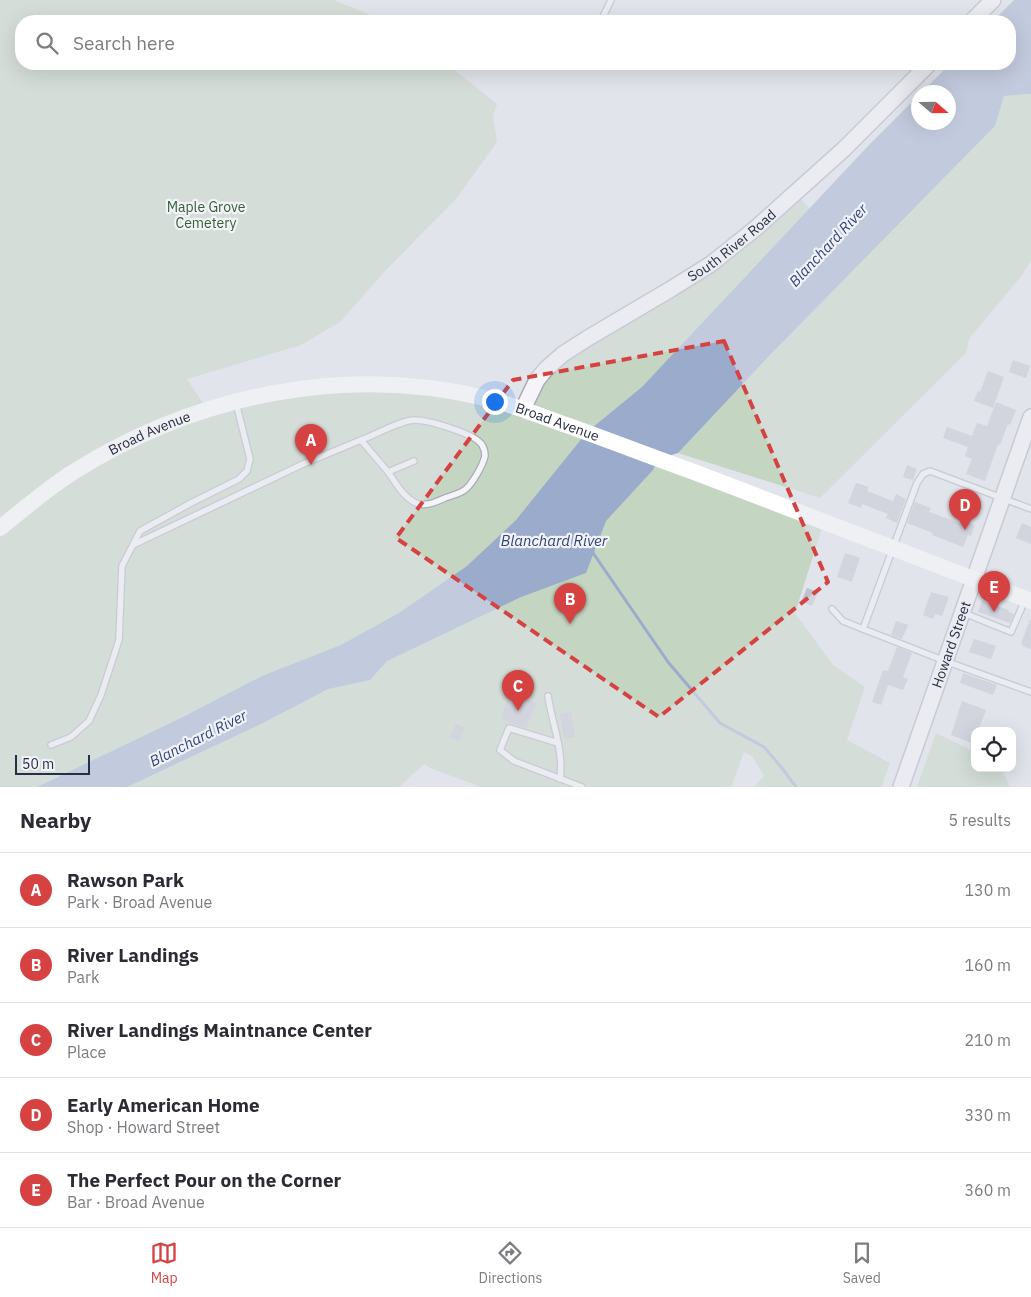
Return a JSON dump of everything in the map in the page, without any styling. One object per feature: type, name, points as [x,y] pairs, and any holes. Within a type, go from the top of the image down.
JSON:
[{"type":"main road","name":"Broad Avenue","points":[[0,528],[39,496],[75,471],[124,444],[169,423],[207,409],[272,393],[316,387],[375,384],[412,386],[485,398],[523,409],[1028,599]]},
{"type":"street","points":[[978,15],[993,0]]},
{"type":"street","name":"South River Road","points":[[523,409],[537,380],[563,354],[671,289],[718,258],[756,228],[844,149],[923,70]]},
{"type":"street","name":"Howard Street","points":[[901,787],[1031,417]]},
{"type":"lane","points":[[604,15],[611,0]]},
{"type":"lane","points":[[50,745],[71,737],[89,721],[101,695],[119,640],[122,566],[140,531],[239,479],[247,471],[250,459],[235,401]]},
{"type":"lane","points":[[133,545],[303,464],[361,440],[405,422],[415,420],[442,426],[472,437],[484,446],[485,456],[477,474],[465,491],[432,504],[419,505],[405,496],[361,440]]},
{"type":"lane","points":[[388,472],[414,461]]},
{"type":"lane","points":[[863,629],[923,474],[930,472],[1031,509]]},
{"type":"lane","points":[[962,612],[1011,632],[1028,599]]},
{"type":"lane","points":[[832,609],[843,621],[944,661],[1031,692]]},
{"type":"lane","points":[[548,696],[562,769],[560,779]]},
{"type":"lane","points":[[558,743],[509,728],[500,750],[514,761],[582,787]]},
{"type":"highlighted area","points":[[724,341],[828,582],[659,717],[396,538],[513,380]]},
{"type":"green space","name":"Maple Grove Cemetery","points":[[0,0],[334,0],[370,15],[15,15],[15,70],[454,70],[497,104],[493,116],[497,142],[456,199],[385,271],[340,322],[301,345],[187,379],[207,409],[315,387],[404,386],[523,409],[537,380],[711,264],[795,193],[835,236],[637,451],[824,522],[795,613],[833,665],[865,687],[847,740],[890,763],[881,787],[754,787],[764,776],[752,756],[744,752],[731,787],[481,787],[424,764],[399,787],[0,787]]},
{"type":"green space","points":[[1031,94],[1031,261],[1023,274],[969,339],[966,353],[820,498],[678,453],[770,355],[995,126],[1004,96]]},
{"type":"green space","points":[[936,733],[971,750],[971,772],[1003,772],[1010,787],[917,787]]},
{"type":"water","name":"Blanchard River","points":[[1014,0],[1031,0],[1031,94],[1004,96],[995,126],[770,355],[678,453],[658,459],[653,470],[606,521],[586,573],[521,597],[387,661],[370,680],[328,689],[261,724],[127,787],[37,787],[183,717],[262,676],[341,645],[399,613],[467,566],[516,520],[587,432],[642,387],[868,146],[911,103],[911,130],[956,130],[956,85],[929,85],[944,70],[1016,70],[1016,15],[999,15]]},
{"type":"building","points":[[1013,360],[1030,366],[1026,378],[1009,372]]},
{"type":"building","points":[[988,371],[1004,377],[993,408],[974,401],[978,391],[980,392]]},
{"type":"building","points":[[996,402],[1016,410],[1000,445],[998,444],[985,481],[966,474],[972,459],[965,456],[968,447],[943,438],[947,427],[972,436],[977,423],[987,426]]},
{"type":"building","points":[[907,465],[917,469],[913,480],[903,477]]},
{"type":"building","points":[[856,483],[869,487],[867,491],[893,501],[896,494],[906,499],[897,523],[886,518],[888,514],[862,504],[861,508],[848,503]]},
{"type":"building","points":[[915,502],[931,508],[929,512],[960,523],[961,520],[975,525],[971,536],[968,535],[963,547],[907,523]]},
{"type":"building","points":[[1022,523],[1031,527],[1031,544],[1016,538]]},
{"type":"building","points":[[845,553],[860,558],[852,582],[837,577]]},
{"type":"building","points":[[807,588],[818,592],[812,606],[801,602]]},
{"type":"building","points":[[931,592],[949,597],[942,616],[935,614],[933,619],[923,615]]},
{"type":"building","points":[[982,601],[1009,610],[1008,612],[1014,614],[1010,623],[978,612]]},
{"type":"building","points":[[1030,620],[1031,649],[1022,646],[1023,644],[1021,643]]},
{"type":"building","points":[[896,621],[908,625],[902,639],[891,635]]},
{"type":"building","points":[[974,639],[996,646],[991,659],[969,652]]},
{"type":"building","points":[[897,647],[912,653],[903,677],[908,679],[903,690],[888,685],[881,705],[872,702],[883,670],[888,671]]},
{"type":"building","points":[[963,673],[997,685],[993,695],[960,683]]},
{"type":"building","points":[[510,693],[536,703],[526,728],[501,719]]},
{"type":"building","points":[[962,701],[986,710],[980,727],[971,727],[971,742],[951,735]]},
{"type":"building","points":[[571,712],[575,737],[564,739],[560,714]]},
{"type":"building","points":[[456,724],[465,728],[459,741],[450,738]]},
{"type":"waterway","points":[[591,550],[668,662],[720,723],[764,747],[796,787]]},
{"type":"place","name":"Rawson Park","points":[[311,465]]},
{"type":"place","name":"Early American Home","points":[[965,530]]},
{"type":"place","name":"The Perfect Pour on the Corner","points":[[994,612]]},
{"type":"place","name":"River Landings","points":[[570,624]]},
{"type":"place","name":"River Landings Maintnance Center","points":[[518,711]]}]
